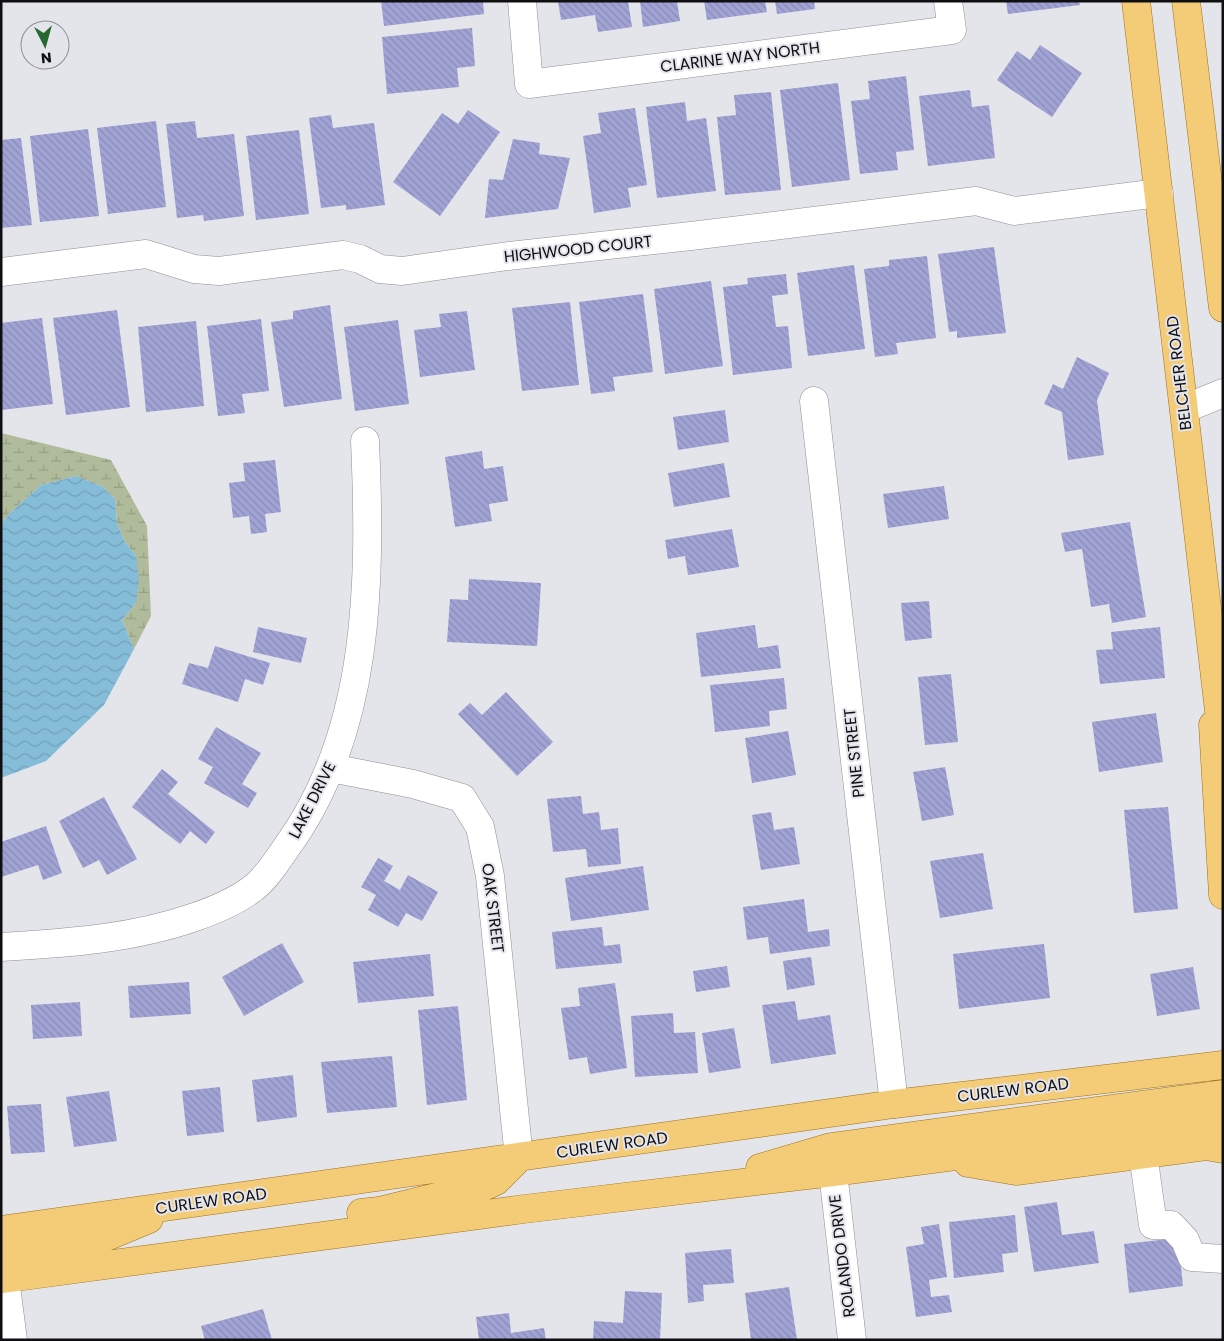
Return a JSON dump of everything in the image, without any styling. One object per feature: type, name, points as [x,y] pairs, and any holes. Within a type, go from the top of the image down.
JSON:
[{"type":"main road","name":"BELCHER ROAD","points":[[1136,1],[1203,574],[1216,638]]},
{"type":"main road","points":[[1186,1],[1223,308]]},
{"type":"main road","points":[[1216,638],[1223,745]]},
{"type":"main road","points":[[1216,638],[1223,895]]},
{"type":"main road","name":"CURLEW ROAD","points":[[1,1230],[894,1104],[1220,1061]]},
{"type":"main road","points":[[686,1190],[831,1147],[1223,1094]]},
{"type":"main road","points":[[3,1279],[514,1210],[833,1172],[1223,1121]]},
{"type":"main road","points":[[937,1158],[1016,1171],[1206,1146],[1223,1149]]},
{"type":"main road","points":[[131,1262],[224,1230],[379,1211],[444,1195],[472,1192],[496,1181],[519,1158]]},
{"type":"main road","points":[[1,1252],[102,1239],[182,1205]]},
{"type":"street","name":"CLARINE WAY NORTH","points":[[522,1],[529,84],[952,30],[948,1]]},
{"type":"street","name":"HIGHWOOD COURT","points":[[1,272],[146,254],[194,269],[220,270],[343,255],[360,259],[380,269],[402,271],[508,256],[691,236],[976,200],[1014,210],[1159,193]]},
{"type":"street","points":[[1184,409],[1223,393]]},
{"type":"street","name":"PINE STREET","points":[[814,401],[894,1104]]},
{"type":"street","points":[[1184,409],[1223,415]]},
{"type":"street","name":"LAKE DRIVE","points":[[1,947],[55,944],[127,936],[181,922],[220,908],[254,889],[301,828],[331,768],[353,696],[365,614],[369,519],[365,441]]},
{"type":"street","name":"OAK STREET","points":[[331,768],[413,784],[462,798],[480,827],[490,876],[519,1158]]},
{"type":"street","points":[[1144,1154],[1153,1225],[1171,1225],[1186,1240],[1192,1257],[1223,1259]]},
{"type":"street","name":"ROLANDO DRIVE","points":[[833,1172],[852,1340]]},
{"type":"street","points":[[3,1279],[13,1340]]},
{"type":"green space","points":[[1,433],[111,460],[147,526],[151,616],[134,649],[122,620],[136,603],[136,556],[125,542],[117,523],[115,499],[103,487],[76,476],[41,485],[9,514],[1,524]]},
{"type":"water","points":[[76,476],[103,487],[115,499],[117,523],[125,542],[136,556],[139,581],[136,603],[122,620],[134,649],[104,705],[46,761],[1,778],[1,524],[9,514],[41,485]]},
{"type":"building","points":[[381,1],[483,1],[484,14],[384,26]]},
{"type":"building","points":[[558,1],[628,1],[632,27],[598,32],[595,15],[561,20]]},
{"type":"building","points":[[640,1],[677,1],[680,21],[643,27]]},
{"type":"building","points":[[704,1],[765,1],[767,12],[707,20]]},
{"type":"building","points":[[775,1],[814,1],[815,9],[777,14]]},
{"type":"building","points":[[1006,1],[1079,1],[1080,5],[1008,14]]},
{"type":"building","points":[[472,28],[475,66],[457,68],[459,87],[387,94],[382,37]]},
{"type":"building","points":[[1040,45],[1082,73],[1052,117],[997,80],[1017,51],[1030,60]]},
{"type":"building","points":[[906,76],[914,150],[896,152],[898,170],[860,174],[851,101],[870,99],[868,81]]},
{"type":"building","points":[[838,83],[850,180],[792,187],[780,90]]},
{"type":"building","points":[[970,90],[972,107],[989,105],[995,158],[928,166],[919,96]]},
{"type":"building","points":[[771,92],[781,190],[725,195],[717,117],[736,115],[734,95]]},
{"type":"building","points":[[685,102],[687,121],[706,118],[716,191],[657,198],[646,107]]},
{"type":"building","points":[[635,108],[647,185],[628,188],[631,207],[594,213],[583,136],[601,133],[598,113]]},
{"type":"building","points":[[468,110],[500,132],[440,216],[393,182],[442,113],[458,124]]},
{"type":"building","points":[[331,115],[333,128],[374,123],[385,205],[346,210],[346,205],[321,208],[309,118]]},
{"type":"building","points":[[156,121],[166,207],[108,214],[97,128]]},
{"type":"building","points":[[195,121],[197,138],[234,134],[244,216],[204,221],[203,215],[177,218],[166,124]]},
{"type":"building","points":[[88,129],[99,216],[40,222],[30,136]]},
{"type":"building","points":[[299,130],[309,214],[256,220],[246,136]]},
{"type":"building","points":[[21,138],[32,225],[1,228],[1,140]]},
{"type":"building","points":[[513,139],[540,143],[539,154],[570,158],[558,209],[485,218],[489,179],[503,180]]},
{"type":"building","points":[[994,247],[1006,333],[957,338],[957,331],[949,332],[938,254]]},
{"type":"building","points":[[927,256],[936,338],[896,343],[898,354],[875,357],[864,269],[889,266],[889,260]]},
{"type":"building","points":[[854,265],[865,349],[808,356],[797,273]]},
{"type":"building","points":[[786,274],[788,294],[772,296],[776,327],[788,326],[792,368],[733,375],[723,287],[748,284],[747,278]]},
{"type":"building","points":[[711,281],[723,366],[665,374],[654,289]]},
{"type":"building","points":[[643,294],[653,372],[613,377],[615,391],[591,394],[579,302]]},
{"type":"building","points":[[570,302],[579,385],[522,391],[512,308]]},
{"type":"building","points":[[330,305],[342,399],[284,407],[271,322],[293,319],[293,311]]},
{"type":"building","points":[[117,310],[130,407],[66,415],[53,318]]},
{"type":"building","points":[[467,311],[475,370],[420,377],[414,330],[441,327],[439,314]]},
{"type":"building","points":[[42,318],[53,404],[1,410],[1,323]]},
{"type":"building","points":[[261,319],[269,391],[242,394],[245,413],[218,416],[207,326]]},
{"type":"building","points":[[398,320],[409,404],[355,411],[344,327]]},
{"type":"building","points":[[196,321],[204,406],[146,412],[138,327]]},
{"type":"building","points":[[1077,357],[1109,373],[1097,400],[1104,455],[1068,460],[1062,412],[1044,404],[1053,384],[1063,389]]},
{"type":"building","points":[[725,410],[729,442],[678,450],[673,417]]},
{"type":"building","points":[[482,451],[484,469],[503,466],[508,501],[489,504],[492,521],[455,527],[445,457]]},
{"type":"building","points":[[275,460],[281,512],[265,514],[267,532],[251,534],[249,516],[233,518],[229,483],[245,481],[243,463]]},
{"type":"building","points":[[724,463],[730,497],[674,507],[668,473]]},
{"type":"building","points":[[944,486],[949,519],[888,528],[883,494]]},
{"type":"building","points":[[1130,522],[1146,617],[1112,623],[1109,604],[1091,607],[1082,549],[1065,552],[1061,533]]},
{"type":"building","points":[[732,529],[739,567],[688,575],[685,556],[668,559],[665,540]]},
{"type":"building","points":[[469,579],[541,583],[537,646],[447,642],[450,599],[468,600]]},
{"type":"building","points":[[929,601],[932,638],[905,641],[901,603]]},
{"type":"building","points":[[755,625],[758,648],[778,645],[781,668],[701,677],[696,633]]},
{"type":"building","points":[[258,627],[307,638],[301,663],[253,652]]},
{"type":"building","points":[[1160,627],[1165,678],[1100,684],[1096,650],[1113,649],[1111,632]]},
{"type":"building","points":[[215,646],[270,663],[263,685],[245,679],[238,702],[182,684],[189,663],[208,668]]},
{"type":"building","points":[[951,674],[958,742],[925,745],[918,677]]},
{"type":"building","points":[[784,678],[787,709],[769,711],[770,726],[715,732],[710,685]]},
{"type":"building","points":[[506,692],[553,742],[517,776],[458,714],[470,703],[482,715]]},
{"type":"building","points":[[1156,713],[1163,762],[1099,772],[1092,722]]},
{"type":"building","points":[[216,727],[261,753],[242,784],[257,793],[248,808],[204,783],[213,767],[198,759]]},
{"type":"building","points":[[788,731],[796,775],[752,783],[745,738]]},
{"type":"building","points":[[945,767],[954,815],[922,821],[913,772]]},
{"type":"building","points":[[162,769],[178,782],[168,794],[215,832],[206,844],[190,831],[180,844],[132,807]]},
{"type":"building","points":[[581,796],[583,814],[599,812],[601,830],[618,828],[621,864],[588,867],[586,849],[553,852],[547,799]]},
{"type":"building","points":[[104,797],[137,859],[107,875],[99,860],[83,868],[59,821]]},
{"type":"building","points":[[1168,807],[1178,909],[1134,913],[1124,810]]},
{"type":"building","points":[[771,812],[774,830],[794,827],[800,864],[761,870],[752,815]]},
{"type":"building","points":[[46,826],[62,873],[43,880],[38,865],[1,877],[1,842]]},
{"type":"building","points":[[983,853],[993,909],[940,918],[930,861]]},
{"type":"building","points":[[378,858],[393,866],[384,881],[400,890],[408,875],[438,892],[422,921],[406,913],[398,927],[368,910],[376,895],[361,887]]},
{"type":"building","points":[[643,866],[649,910],[571,921],[565,878]]},
{"type":"building","points":[[804,899],[808,932],[829,929],[830,946],[770,954],[768,937],[747,940],[743,907]]},
{"type":"building","points":[[602,927],[604,946],[620,944],[622,963],[556,969],[552,932]]},
{"type":"building","points":[[282,943],[304,982],[244,1016],[222,977]]},
{"type":"building","points":[[1044,944],[1050,998],[959,1009],[953,954]]},
{"type":"building","points":[[430,954],[434,996],[358,1003],[353,962]]},
{"type":"building","points":[[811,957],[815,985],[787,990],[783,961]]},
{"type":"building","points":[[727,966],[730,987],[696,992],[693,971]]},
{"type":"building","points":[[1193,967],[1200,1009],[1157,1016],[1150,974]]},
{"type":"building","points":[[189,982],[191,1014],[130,1018],[128,986]]},
{"type":"building","points":[[615,983],[627,1068],[590,1074],[587,1057],[569,1060],[561,1008],[580,1006],[578,988]]},
{"type":"building","points":[[795,1001],[798,1020],[830,1015],[836,1054],[771,1064],[762,1005]]},
{"type":"building","points":[[80,1002],[82,1036],[33,1039],[31,1005]]},
{"type":"building","points":[[458,1006],[467,1100],[427,1105],[418,1010]]},
{"type":"building","points":[[673,1013],[674,1033],[695,1032],[698,1073],[635,1077],[631,1016]]},
{"type":"building","points":[[734,1028],[741,1068],[709,1073],[702,1033]]},
{"type":"building","points":[[392,1056],[397,1107],[327,1113],[321,1062]]},
{"type":"building","points":[[293,1075],[297,1117],[257,1122],[252,1080]]},
{"type":"building","points":[[220,1087],[224,1132],[187,1136],[182,1091]]},
{"type":"building","points":[[109,1091],[117,1141],[74,1147],[66,1097]]},
{"type":"building","points":[[41,1104],[45,1152],[11,1154],[7,1106]]},
{"type":"building","points":[[1057,1202],[1062,1235],[1094,1231],[1099,1263],[1034,1272],[1024,1207]]},
{"type":"building","points":[[1015,1215],[1018,1252],[1002,1254],[1004,1272],[954,1278],[949,1222]]},
{"type":"building","points":[[939,1224],[947,1277],[929,1280],[931,1297],[949,1295],[952,1312],[916,1317],[906,1247],[924,1244],[921,1227]]},
{"type":"building","points":[[1178,1238],[1183,1286],[1129,1293],[1124,1244]]},
{"type":"building","points":[[731,1249],[734,1283],[703,1285],[704,1301],[688,1303],[685,1253]]},
{"type":"building","points":[[789,1287],[797,1340],[751,1340],[745,1293]]},
{"type":"building","points":[[625,1291],[662,1293],[660,1340],[593,1340],[594,1321],[623,1323]]},
{"type":"building","points":[[263,1309],[272,1340],[205,1340],[201,1326]]},
{"type":"building","points":[[509,1313],[511,1333],[544,1328],[546,1340],[479,1340],[476,1317]]}]
